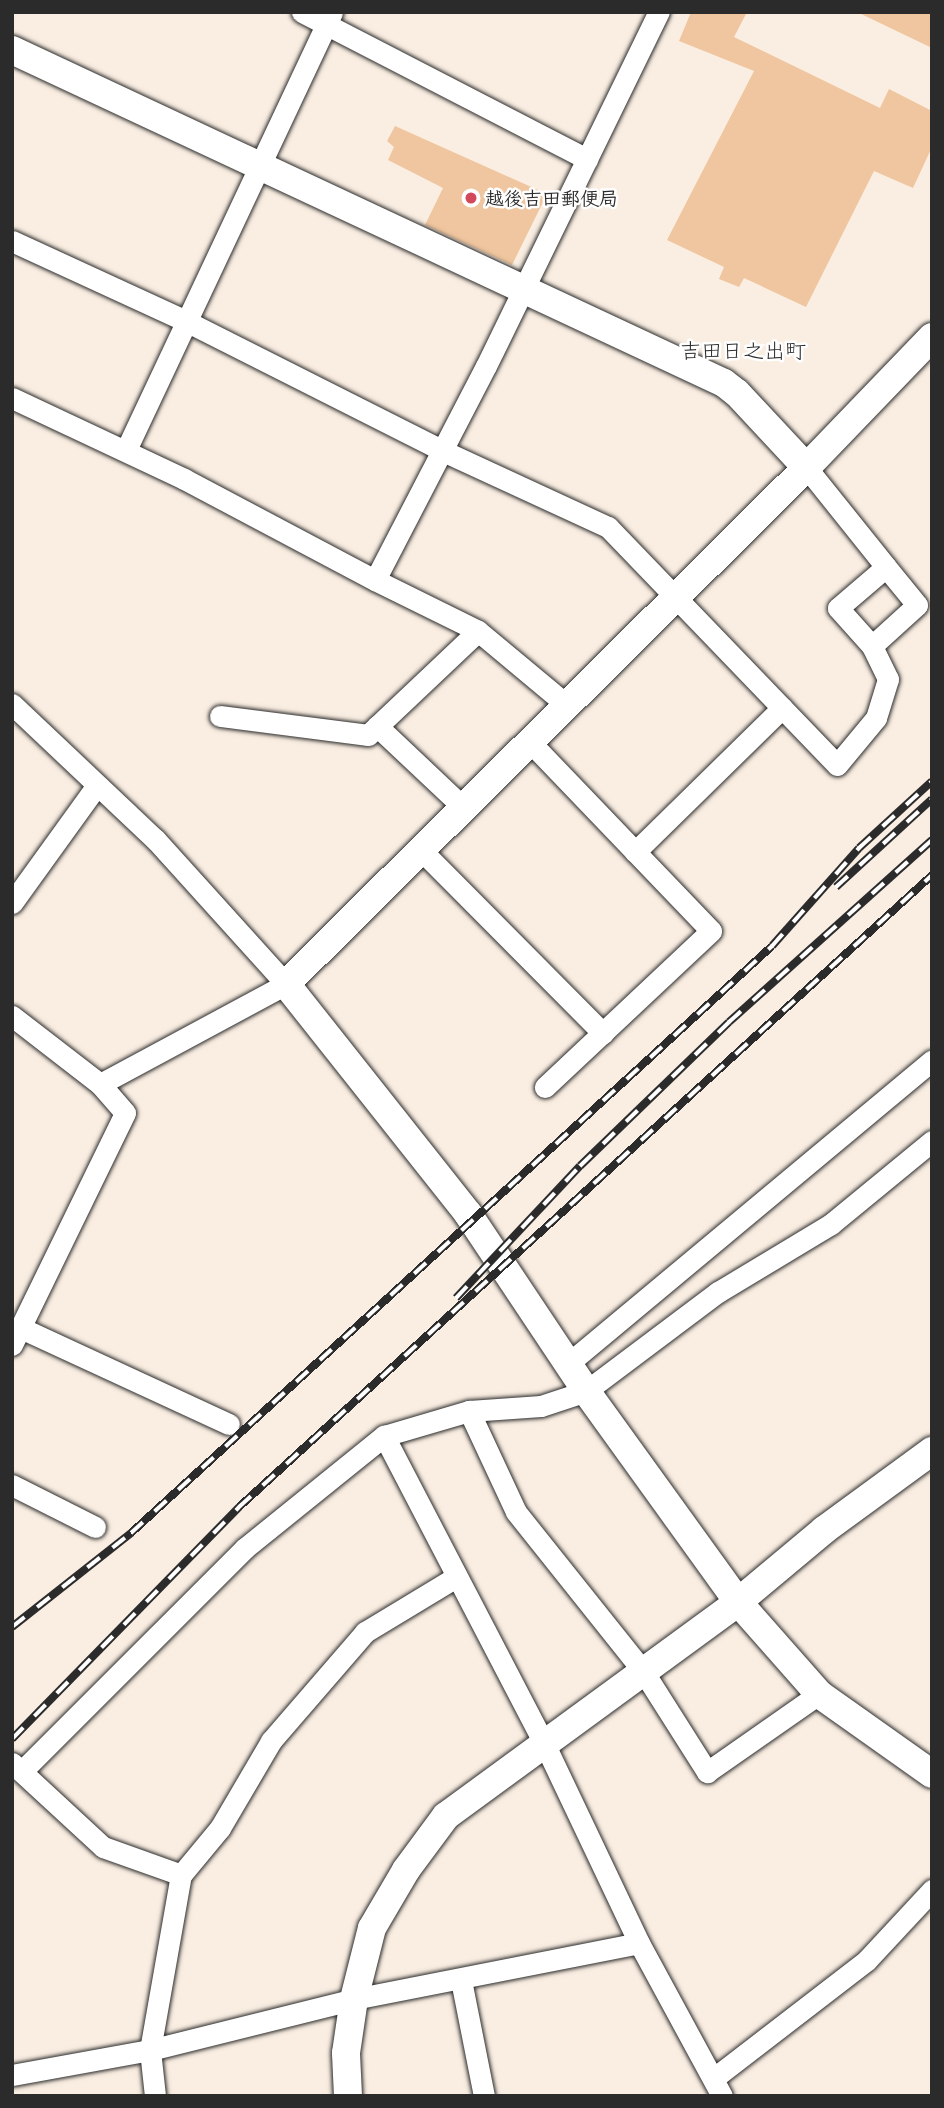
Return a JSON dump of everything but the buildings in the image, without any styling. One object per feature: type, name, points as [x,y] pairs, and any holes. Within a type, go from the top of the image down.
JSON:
[{"type":"street","points":[[302,12],[329,18],[587,159]]},
{"type":"street","points":[[375,580],[523,289],[659,12]]},
{"type":"street","points":[[126,450],[257,166],[329,18]]},
{"type":"street","points":[[12,50],[723,383],[737,393],[806,467],[916,605],[872,646]]},
{"type":"street","points":[[12,241],[186,321],[441,450],[608,527],[837,765],[876,719],[888,679],[872,646],[838,608],[886,567]]},
{"type":"street","points":[[100,1084],[286,984],[531,743],[930,342]]},
{"type":"street","points":[[12,398],[126,450],[478,631],[568,706]]},
{"type":"street","points":[[220,716],[368,735],[478,631]]},
{"type":"street","points":[[12,705],[155,839],[286,984],[468,1214],[494,1257],[570,1362],[586,1391],[738,1602],[819,1693],[932,1774]]},
{"type":"street","points":[[635,852],[782,708]]},
{"type":"street","points":[[377,726],[464,808]]},
{"type":"street","points":[[531,743],[711,931],[545,1087]]},
{"type":"street","points":[[12,903],[97,785]]},
{"type":"street","points":[[422,851],[603,1033]]},
{"type":"street","points":[[12,1016],[100,1084],[125,1113],[16,1336],[229,1424]]},
{"type":"street","points":[[570,1362],[932,1060]]},
{"type":"street","points":[[181,1875],[103,1847],[17,1766],[245,1548],[384,1436],[469,1412],[541,1406],[586,1391],[718,1292],[831,1224],[932,1142]]},
{"type":"street","points":[[469,1412],[516,1512],[643,1671],[707,1772],[819,1693]]},
{"type":"street","points":[[384,1436],[545,1745],[639,1943],[718,2087],[867,1960],[932,1890]]},
{"type":"street","points":[[348,2096],[346,2053],[354,1999],[372,1928],[406,1870],[446,1816],[738,1602],[824,1530],[932,1451]]},
{"type":"street","points":[[12,1485],[95,1527]]},
{"type":"street","points":[[155,2096],[150,2050],[181,1875],[220,1828],[271,1741],[365,1632],[456,1577]]},
{"type":"street","points":[[12,2075],[150,2050],[354,1999],[639,1943]]},
{"type":"street","points":[[461,1980],[484,2096]]},
{"type":"railway","points":[[12,1627],[131,1533],[772,946],[859,848],[932,781]]},
{"type":"railway","points":[[836,887],[932,799]]},
{"type":"railway","points":[[456,1298],[580,1166],[729,1022],[932,840]]},
{"type":"railway","points":[[12,1739],[239,1507],[932,875]]},
{"type":"place","name":"越後吉田郵便局","points":[[471,198]]},
{"type":"district","name":"吉田日之出町","points":[[743,349]]}]
